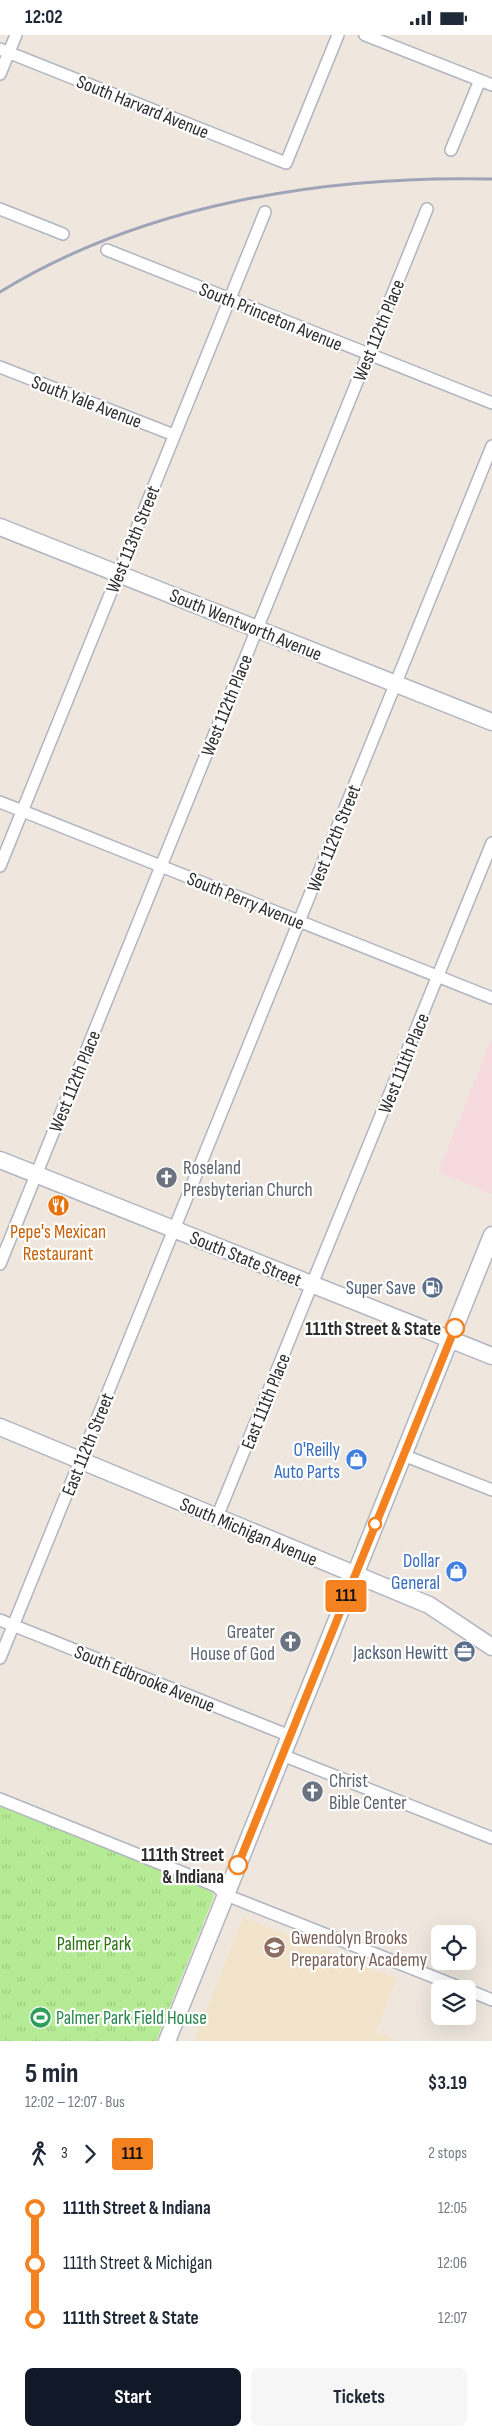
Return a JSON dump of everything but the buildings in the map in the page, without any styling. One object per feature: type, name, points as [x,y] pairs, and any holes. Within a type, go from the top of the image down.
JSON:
[{"type":"main road","name":"South Wentworth Avenue","points":[[0,527],[492,723]]},
{"type":"main road","name":"South State Street","points":[[0,1160],[492,1356]]},
{"type":"main road","points":[[167,2041],[492,1235]]},
{"type":"main road","name":"South Michigan Avenue","points":[[0,1427],[429,1605],[492,1647]]},
{"type":"street","points":[[0,74],[4,51],[16,35]]},
{"type":"street","name":"South Harvard Avenue","points":[[4,51],[286,163],[338,35]]},
{"type":"street","points":[[365,35],[492,85]]},
{"type":"street","points":[[451,150],[480,80]]},
{"type":"street","points":[[0,209],[63,233]]},
{"type":"street","name":"West 112th Place","points":[[0,1264],[427,209]]},
{"type":"street","name":"West 113th Street","points":[[0,866],[265,212]]},
{"type":"street","name":"South Princeton Avenue","points":[[106,250],[492,403]]},
{"type":"street","name":"South Yale Avenue","points":[[0,367],[174,435]]},
{"type":"street","name":"West 112th Street","points":[[175,1229],[492,446]]},
{"type":"street","name":"South Perry Avenue","points":[[0,802],[492,998]]},
{"type":"street","name":"West 111th Place","points":[[312,1284],[492,843]]},
{"type":"street","name":"East 112th Street","points":[[0,1658],[175,1229]]},
{"type":"street","name":"East 111th Place","points":[[217,1517],[312,1284]]},
{"type":"street","points":[[403,1455],[492,1490]]},
{"type":"street","name":"South Edbrooke Avenue","points":[[0,1619],[290,1736]]},
{"type":"street","points":[[282,1755],[492,1838]]},
{"type":"street","points":[[0,1799],[216,1886],[226,1895],[443,1980]]},
{"type":"street","points":[[476,1993],[492,2000]]},
{"type":"shaded area","points":[[492,1038],[492,1194],[438,1172]]},
{"type":"shaded area","name":"Gwendolyn Brooks Preparatory Academy","points":[[243,1917],[397,1979],[376,2032],[398,2041],[194,2041]]},
{"type":"green space","name":"Palmer Park","points":[[0,1805],[211,1890],[214,1896],[156,2041],[0,2041]]},
{"type":"railway","points":[[0,292],[55,262],[114,237],[175,217],[237,201],[301,190],[365,183],[429,179],[492,179]]},
{"type":"bus line","name":"111","points":[[238,1865],[455,1328]]},
{"type":"place","name":"Roseland Presbyterian Church","points":[[167,1178]]},
{"type":"place","name":"Pepe's Mexican Restaurant","points":[[58,1205]]},
{"type":"place","name":"Super Save","points":[[432,1287]]},
{"type":"place","name":"111th Street & State","points":[[455,1328]]},
{"type":"place","name":"O'Reilly Auto Parts","points":[[356,1460]]},
{"type":"place","name":"Dollar General","points":[[456,1571]]},
{"type":"place","name":"Greater House of God","points":[[291,1642]]},
{"type":"place","name":"Jackson Hewitt","points":[[464,1652]]},
{"type":"place","name":"Christ Bible Center","points":[[313,1791]]},
{"type":"place","name":"111th Street & Indiana","points":[[238,1865]]},
{"type":"place","name":"Gwendolyn Brooks Preparatory Academy","points":[[275,1948]]},
{"type":"place","name":"Palmer Park Field House","points":[[40,2017]]}]
